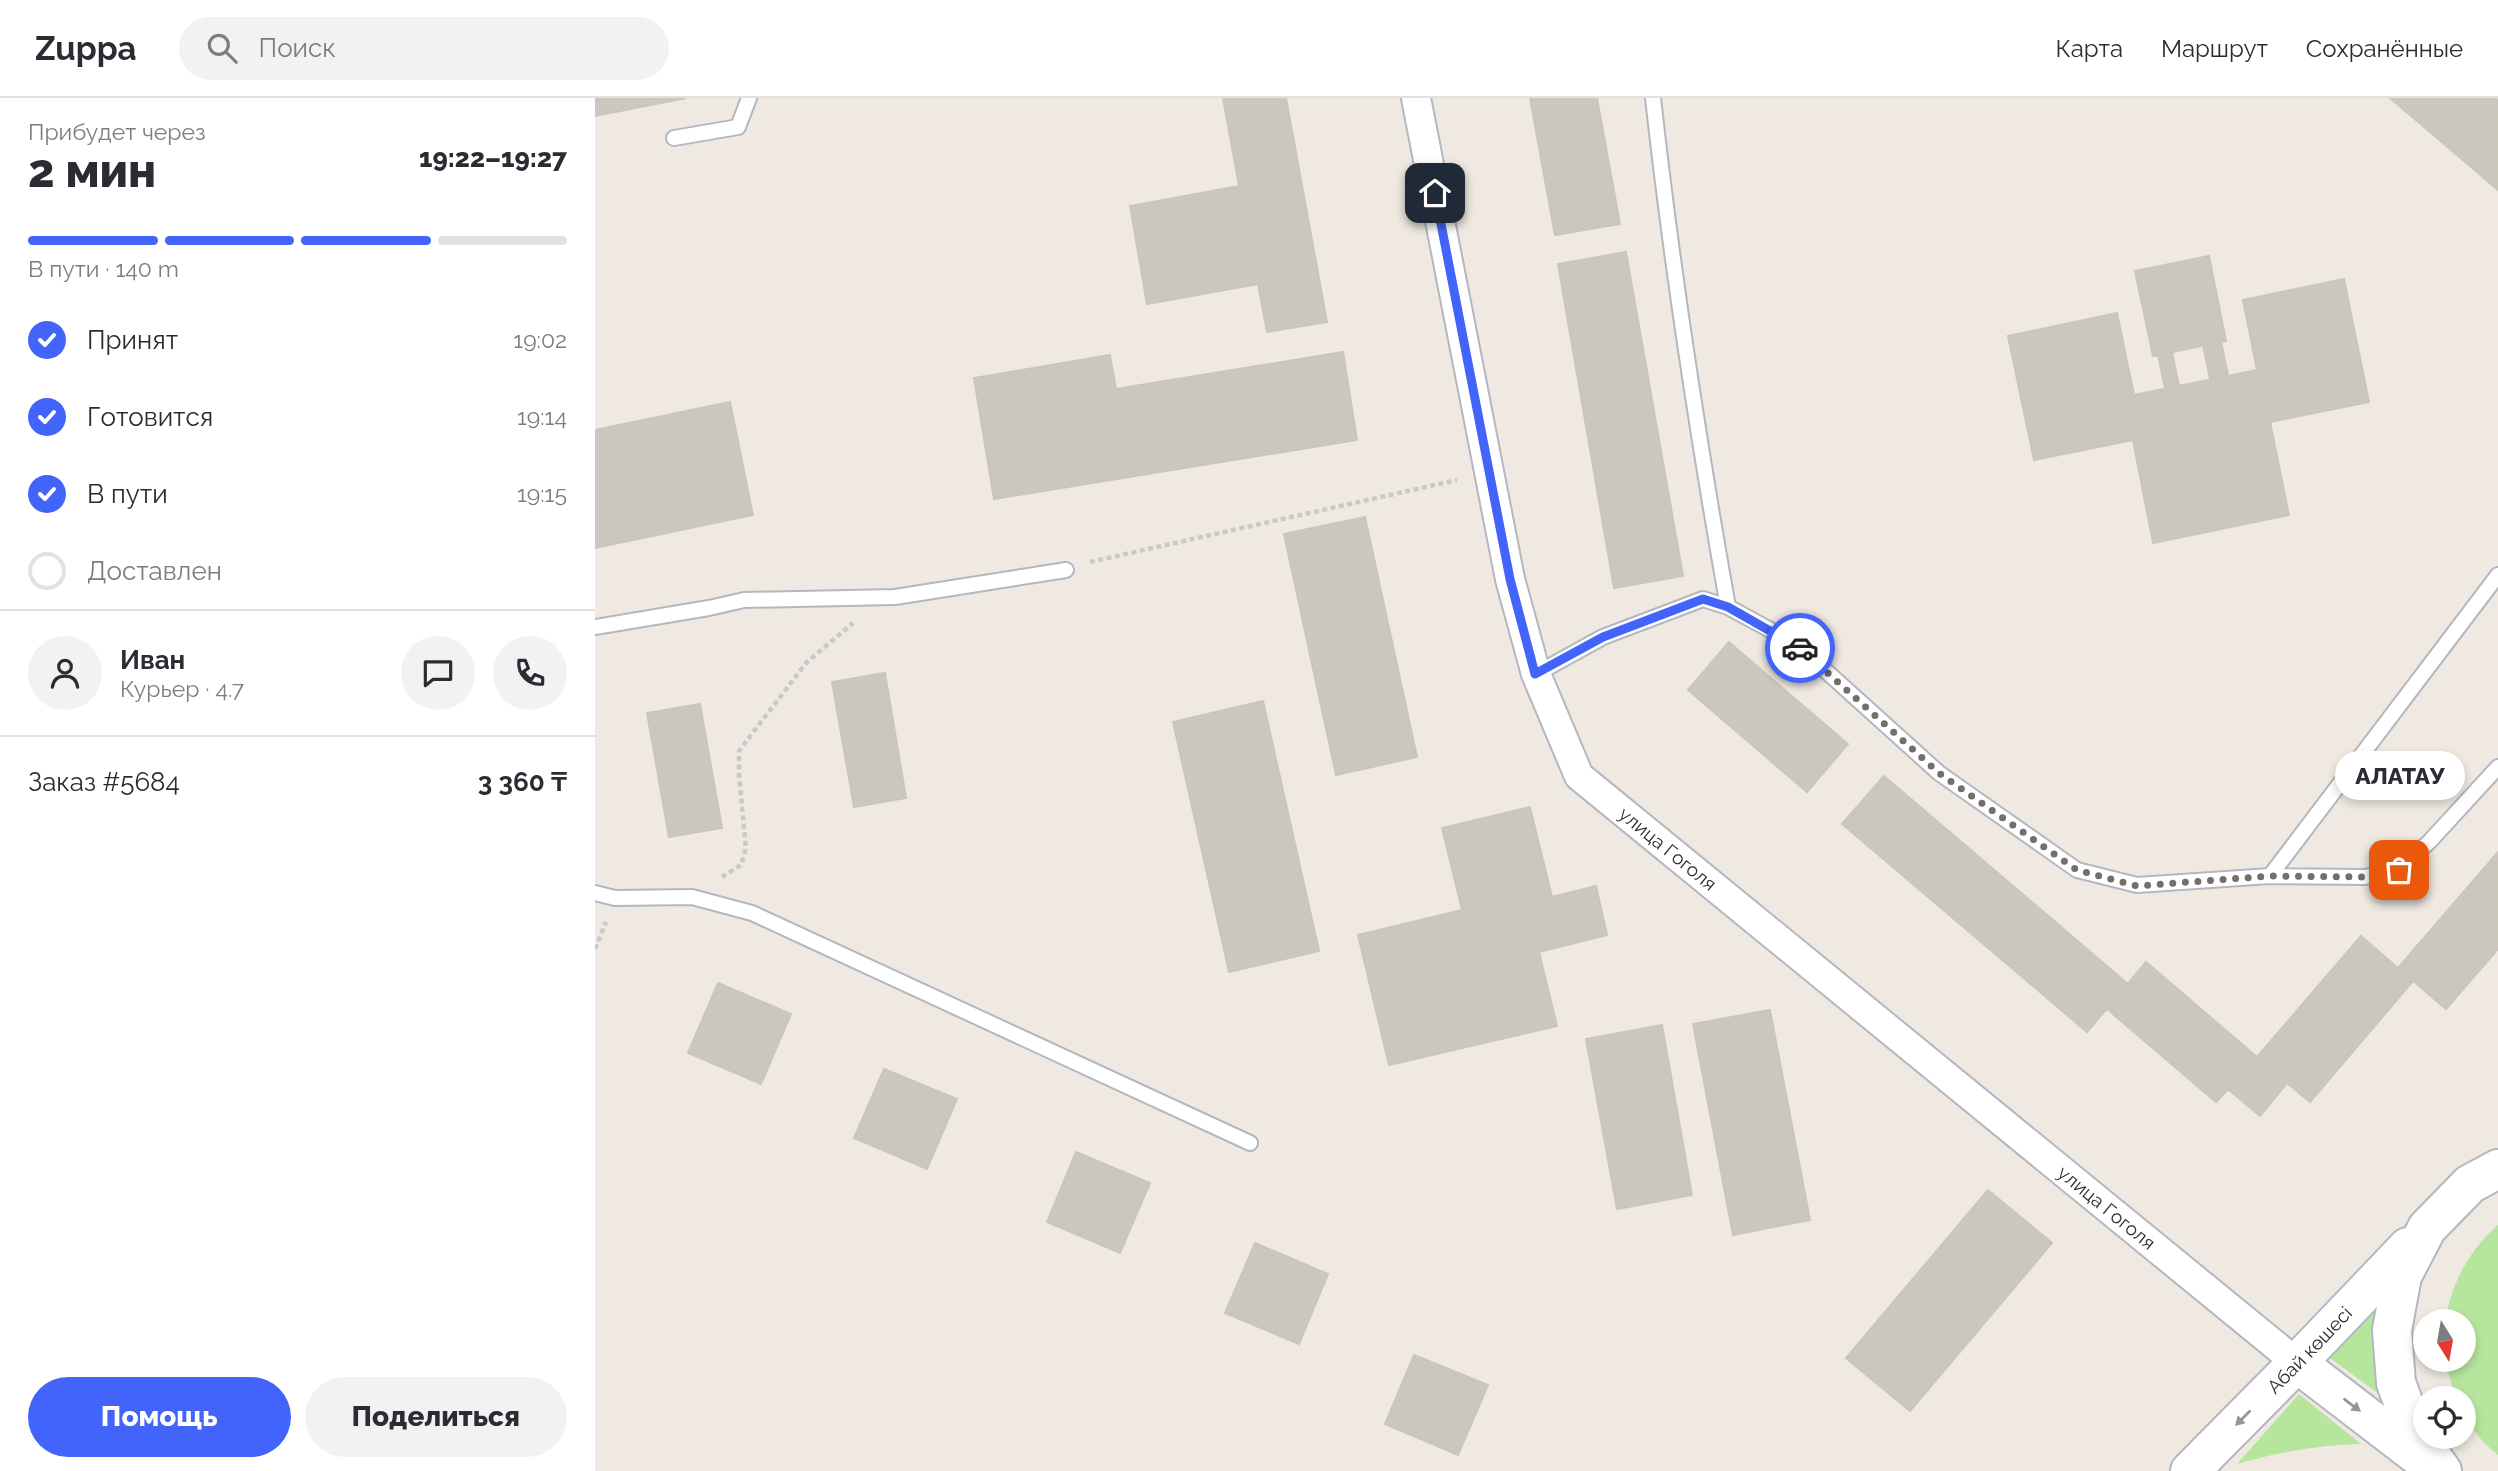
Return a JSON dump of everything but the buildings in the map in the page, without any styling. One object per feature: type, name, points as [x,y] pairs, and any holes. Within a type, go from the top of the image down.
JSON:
[{"type":"main road","points":[[2484,1176],[2498,1148]]},
{"type":"main road","name":"Абай көшесі","points":[[2190,1471],[2427,1228],[2484,1176]]},
{"type":"main road","points":[[2427,1228],[2402,1276],[2392,1329],[2396,1383],[2414,1434],[2440,1471]]},
{"type":"main road","points":[[2297,1363],[2440,1471]]},
{"type":"street","name":"улица Гоголя","points":[[1416,98],[1510,579],[1535,674],[1579,776],[2297,1363]]},
{"type":"lane","points":[[674,138],[738,127],[749,98]]},
{"type":"lane","points":[[1653,98],[1703,464],[1728,607]]},
{"type":"lane","points":[[595,627],[744,600],[895,597],[1066,569]]},
{"type":"lane","points":[[2270,876],[2498,575]]},
{"type":"lane","points":[[1535,674],[1603,637],[1703,599],[1728,607],[1795,644],[1939,773],[2077,870],[2137,886],[2270,876],[2365,877],[2399,870],[2430,841],[2498,767]]},
{"type":"lane","points":[[595,893],[615,898],[692,897],[753,913],[1251,1143]]},
{"type":"path","points":[[1066,569],[1490,472]]},
{"type":"path","points":[[692,897],[741,865],[746,848],[739,751],[806,663],[859,618],[895,597]]},
{"type":"green space","points":[[2498,1225],[2498,1455],[2476,1432],[2476,1386],[2452,1386],[2448,1372],[2476,1372],[2476,1309],[2448,1309],[2463,1268]]},
{"type":"green space","points":[[2386,1298],[2395,1406],[2330,1358]]},
{"type":"green space","points":[[2299,1394],[2361,1444],[2298,1450],[2237,1464]]},
{"type":"way so far","points":[[1800,648],[1939,773],[2077,870],[2137,886],[2270,876],[2365,877],[2399,870]]},
{"type":"place","name":"АЛАТАУ","points":[[2399,870]]},
{"type":"route","points":[[1435,193],[1510,579],[1535,674],[1603,637],[1703,599],[1728,607],[1800,648]]}]
